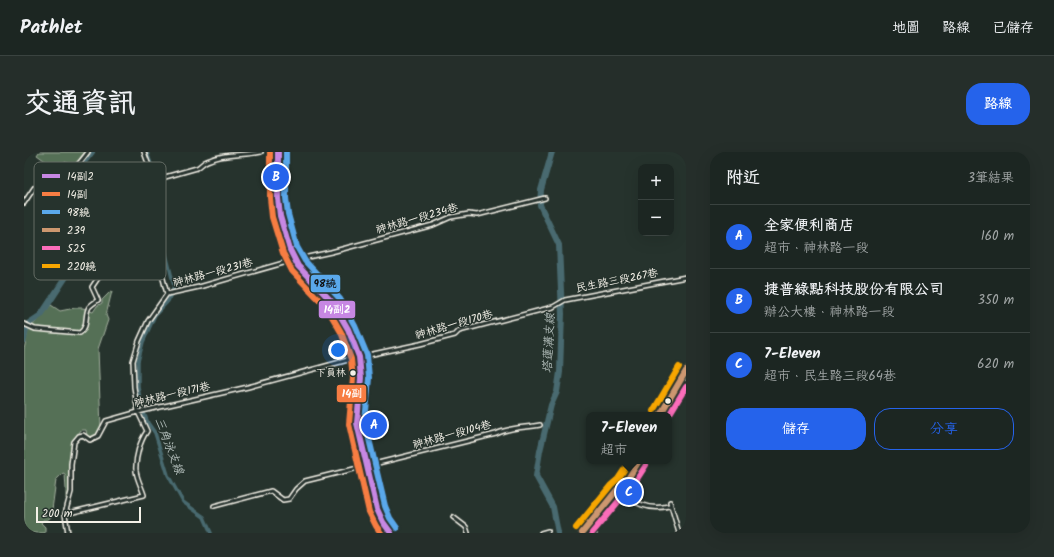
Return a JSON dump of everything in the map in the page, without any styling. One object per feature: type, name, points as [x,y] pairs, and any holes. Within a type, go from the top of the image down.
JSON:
[{"type":"main road","points":[[662,412],[686,372]]},
{"type":"main road","points":[[669,412],[686,383]]},
{"type":"main road","points":[[617,490],[619,481],[630,464]]},
{"type":"main road","points":[[582,533],[617,490],[624,484],[637,464]]},
{"type":"street","points":[[80,162],[88,152]]},
{"type":"street","points":[[144,152],[148,162]]},
{"type":"street","points":[[166,177],[197,168],[206,161],[213,159],[261,152]]},
{"type":"street","points":[[278,152],[278,198],[280,216],[294,260],[333,303],[348,329],[359,357],[361,378],[357,423],[377,509],[383,522],[391,533]]},
{"type":"street","points":[[24,203],[34,188]]},
{"type":"street","name":"神林路一段234巷","points":[[294,260],[433,225],[451,217],[468,214],[477,215],[545,198]]},
{"type":"street","name":"神林路一段231巷","points":[[65,514],[144,495],[136,472],[136,464],[142,439],[147,431],[138,412],[134,387],[133,361],[139,340],[148,321],[167,294],[199,287],[294,260]]},
{"type":"street","name":"民生路三段267巷","points":[[553,307],[565,300],[686,277]]},
{"type":"street","points":[[24,324],[35,329],[80,333],[84,330],[86,325],[89,307],[98,300],[92,287],[97,280]]},
{"type":"street","points":[[163,280],[167,294]]},
{"type":"street","name":"神林路一段170巷","points":[[359,357],[455,335],[459,331],[553,307]]},
{"type":"street","name":"神林路一段171巷","points":[[65,514],[72,492],[70,470],[74,442],[79,436],[83,435],[90,440],[98,436],[106,421],[138,412],[248,387],[359,357]]},
{"type":"street","name":"神林路一段104巷","points":[[214,506],[271,492],[283,500],[289,499],[296,489],[305,481],[496,434],[506,429],[525,428],[540,425]]},
{"type":"street","points":[[617,490],[641,505],[657,509],[669,504],[679,533]]},
{"type":"street","points":[[65,514],[68,533]]},
{"type":"street","points":[[453,517],[466,527],[468,533]]},
{"type":"street","points":[[590,523],[595,533]]},
{"type":"street","points":[[541,533],[548,531]]},
{"type":"green space","points":[[39,152],[85,152],[77,162],[47,162],[37,155]]},
{"type":"green space","points":[[112,291],[106,315],[108,320],[98,349],[101,429],[98,435],[92,438],[87,436],[86,430],[81,430],[74,440],[71,452],[69,475],[71,485],[70,493],[68,499],[66,499],[65,474],[63,473],[56,480],[51,517],[47,520],[43,520],[41,523],[45,527],[45,533],[24,533],[24,350],[28,330],[51,305],[60,311],[83,308],[93,312],[97,306],[102,303],[102,300]]},
{"type":"waterway","points":[[84,162],[92,152]]},
{"type":"waterway","name":"三角泳支線","points":[[147,152],[150,162]]},
{"type":"waterway","name":"塔蓮溝支線","points":[[552,152],[541,190],[540,205],[559,245],[562,314],[560,372],[557,392],[551,405],[540,451],[536,476],[553,507],[558,533]]},
{"type":"waterway","name":"三角泳支線","points":[[166,254],[174,286],[168,301],[155,315],[143,342],[138,361],[138,386],[141,406],[148,423],[155,433],[168,475],[183,502],[204,517],[211,533]]},
{"type":"waterway","points":[[24,340],[29,323],[41,315],[64,280]]},
{"type":"transit line","name":"14副","points":[[270,152],[270,198],[272,217],[283,253],[292,271],[327,308],[341,332],[351,359],[353,378],[349,424],[369,512],[381,533]]},
{"type":"transit line","name":"14副2","points":[[278,152],[278,198],[280,216],[290,250],[298,266],[333,303],[348,329],[359,357],[361,378],[357,423],[377,509],[383,522],[391,533]]},
{"type":"transit line","name":"98繞","points":[[286,152],[286,198],[288,214],[297,247],[305,261],[340,299],[355,326],[367,355],[369,378],[365,422],[385,506],[390,518],[397,528]]},
{"type":"transit line","name":"220繞","points":[[653,411],[679,367]]},
{"type":"transit line","name":"239","points":[[662,412],[686,371]]},
{"type":"transit line","name":"525","points":[[671,412],[686,387]]},
{"type":"transit line","name":"220繞","points":[[576,528],[611,485],[618,479],[628,464]]},
{"type":"transit line","name":"239","points":[[582,533],[617,490],[624,485],[637,464]]},
{"type":"transit line","name":"525","points":[[592,533],[623,496],[630,490],[646,465]]},
{"type":"place","name":"捷普綠點科技股份有限公司","points":[[276,177]]},
{"type":"place","name":"下員林","points":[[353,373]]},
{"type":"place","name":"全家便利商店","points":[[374,425]]},
{"type":"place","name":"7-Eleven","points":[[629,492]]}]
